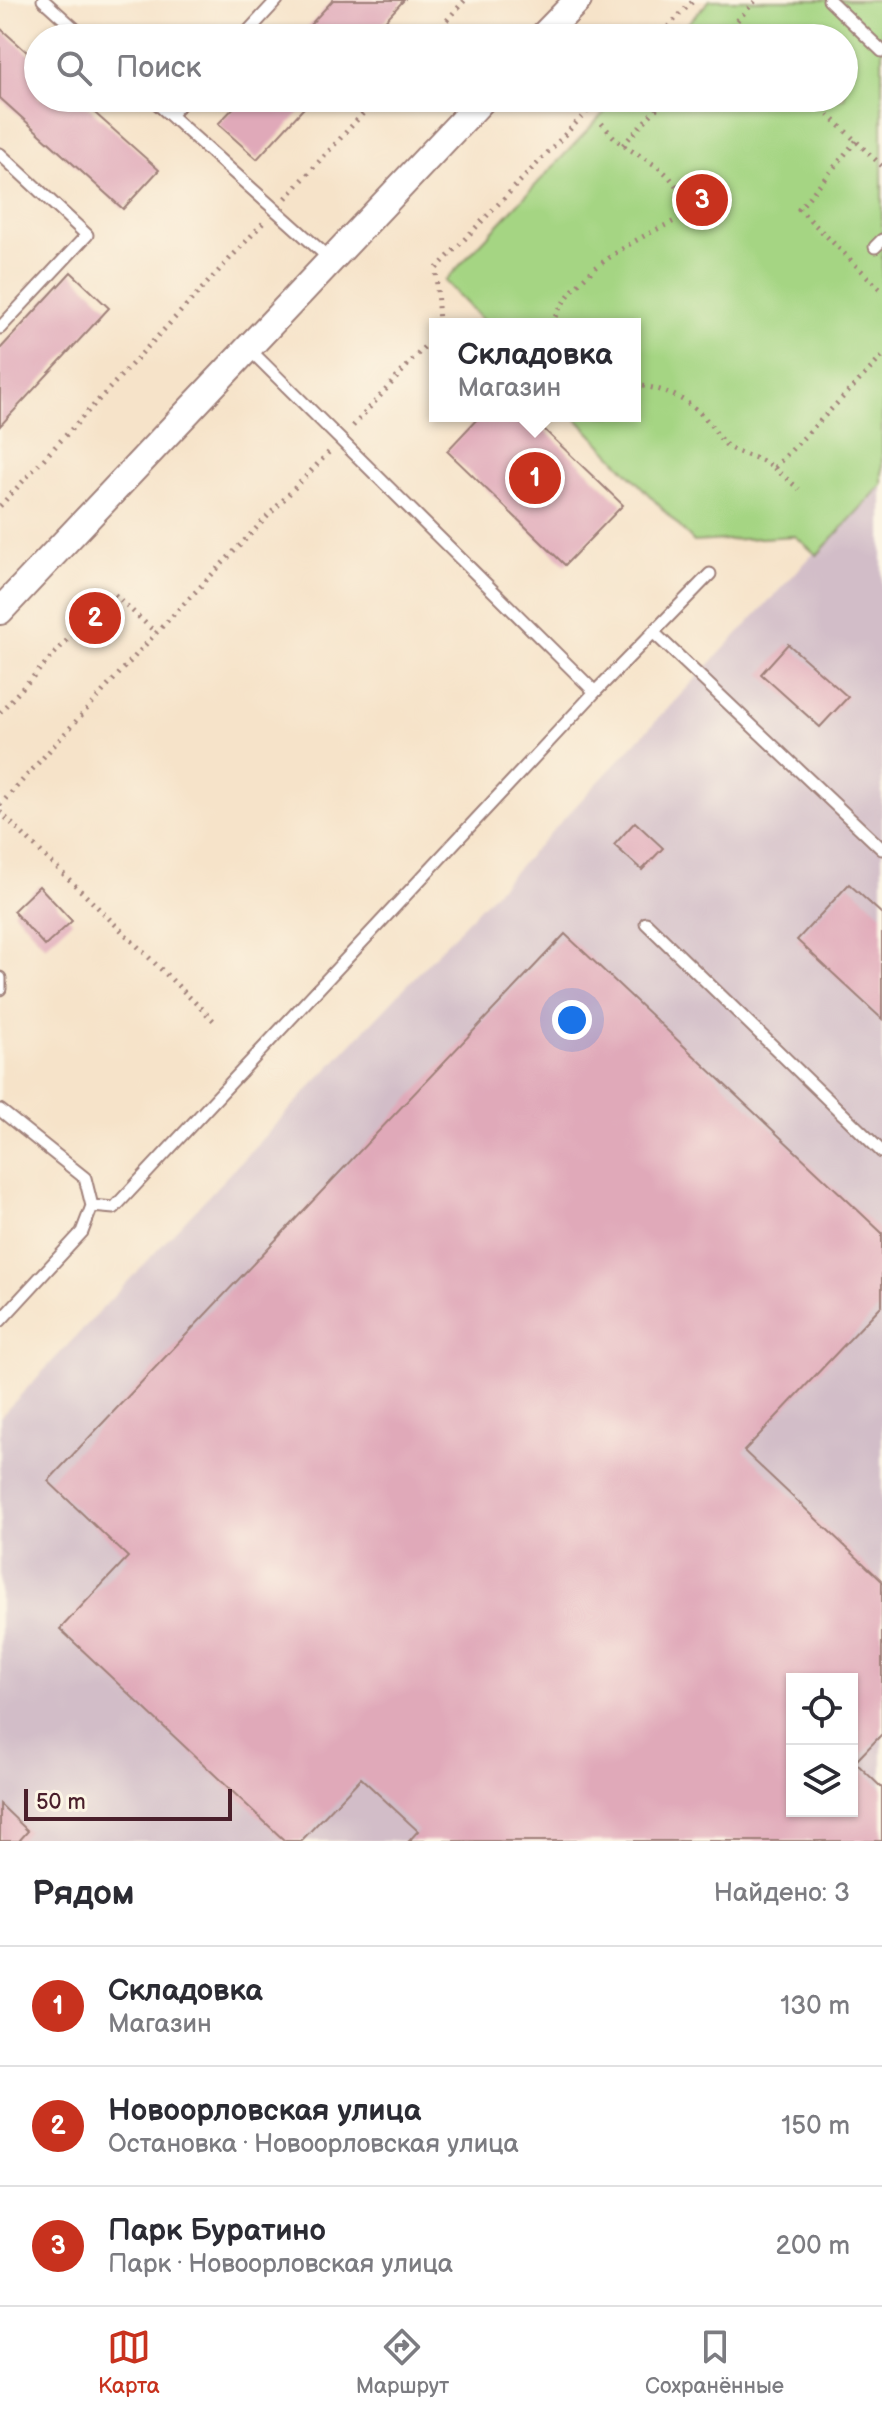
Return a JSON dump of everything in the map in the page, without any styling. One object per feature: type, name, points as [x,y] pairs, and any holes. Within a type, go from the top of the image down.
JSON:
[{"type":"street","points":[[555,24],[578,0]]},
{"type":"street","points":[[0,611],[471,112]]},
{"type":"lane","points":[[43,0],[70,24]]},
{"type":"lane","points":[[255,24],[277,0]]},
{"type":"lane","points":[[829,0],[854,24]]},
{"type":"lane","points":[[858,28],[882,51]]},
{"type":"lane","points":[[167,112],[331,260]]},
{"type":"lane","points":[[170,115],[173,112]]},
{"type":"lane","points":[[0,154],[87,235],[0,328]]},
{"type":"lane","points":[[247,348],[595,692]]},
{"type":"lane","points":[[92,1206],[114,1208],[595,692],[710,574]]},
{"type":"lane","points":[[653,632],[882,849]]},
{"type":"lane","points":[[646,923],[882,1152]]},
{"type":"lane","points":[[0,978],[0,989]]},
{"type":"lane","points":[[0,1110],[85,1178],[92,1206],[82,1232],[0,1321]]},
{"type":"path","points":[[444,24],[465,0]]},
{"type":"path","points":[[671,24],[694,0]]},
{"type":"path","points":[[734,24],[756,0]]},
{"type":"path","points":[[0,506],[364,112]]},
{"type":"path","points":[[439,318],[436,269],[587,112]]},
{"type":"path","points":[[623,145],[653,112]]},
{"type":"path","points":[[826,112],[882,166]]},
{"type":"path","points":[[555,318],[564,303],[604,262],[653,230],[686,216],[684,201],[672,180],[649,159],[623,145],[598,119]]},
{"type":"path","points":[[856,141],[799,209],[882,291]]},
{"type":"path","points":[[0,805],[429,342]]},
{"type":"path","points":[[774,468],[882,357]]},
{"type":"path","points":[[641,386],[677,396],[694,407],[728,447],[749,457],[762,458],[799,489]]},
{"type":"path","points":[[0,712],[112,592],[156,633]]},
{"type":"path","points":[[0,812],[214,1021]]},
{"type":"shaded area","points":[[882,481],[882,1841],[0,1841],[0,1417]]},
{"type":"green space","points":[[710,0],[882,0],[882,485],[817,555],[795,536],[694,542],[580,422],[641,422],[641,318],[480,318],[445,281],[605,112],[858,112],[858,24],[687,24]]},
{"type":"building","points":[[333,0],[404,0],[382,24],[311,24]]},
{"type":"building","points":[[0,28],[24,49],[24,112],[94,112],[159,170],[123,209],[0,98]]},
{"type":"building","points":[[230,112],[300,112],[257,159],[218,124]]},
{"type":"building","points":[[71,272],[109,308],[0,426],[0,349]]},
{"type":"building","points":[[474,422],[536,422],[623,505],[565,565],[447,451]]},
{"type":"building","points":[[788,644],[848,697],[820,727],[761,674]]},
{"type":"building","points":[[635,822],[663,848],[642,870],[614,845]]},
{"type":"building","points":[[849,884],[882,914],[882,1019],[797,940]]},
{"type":"building","points":[[39,886],[72,921],[45,946],[13,911]]},
{"type":"building","points":[[565,934],[882,1233],[882,1305],[744,1451],[882,1581],[882,1734],[858,1759],[858,1673],[786,1673],[786,1817],[858,1817],[858,1765],[882,1788],[882,1841],[409,1841],[418,1831],[361,1778],[301,1841],[285,1841],[60,1629],[128,1557],[48,1481]]},
{"type":"building","points":[[0,1804],[28,1831],[19,1841],[0,1841]]},
{"type":"place","name":"Парк Буратино","points":[[702,200]]},
{"type":"place","name":"Складовка","points":[[535,478]]},
{"type":"place","name":"Новоорловская улица","points":[[95,618]]}]
